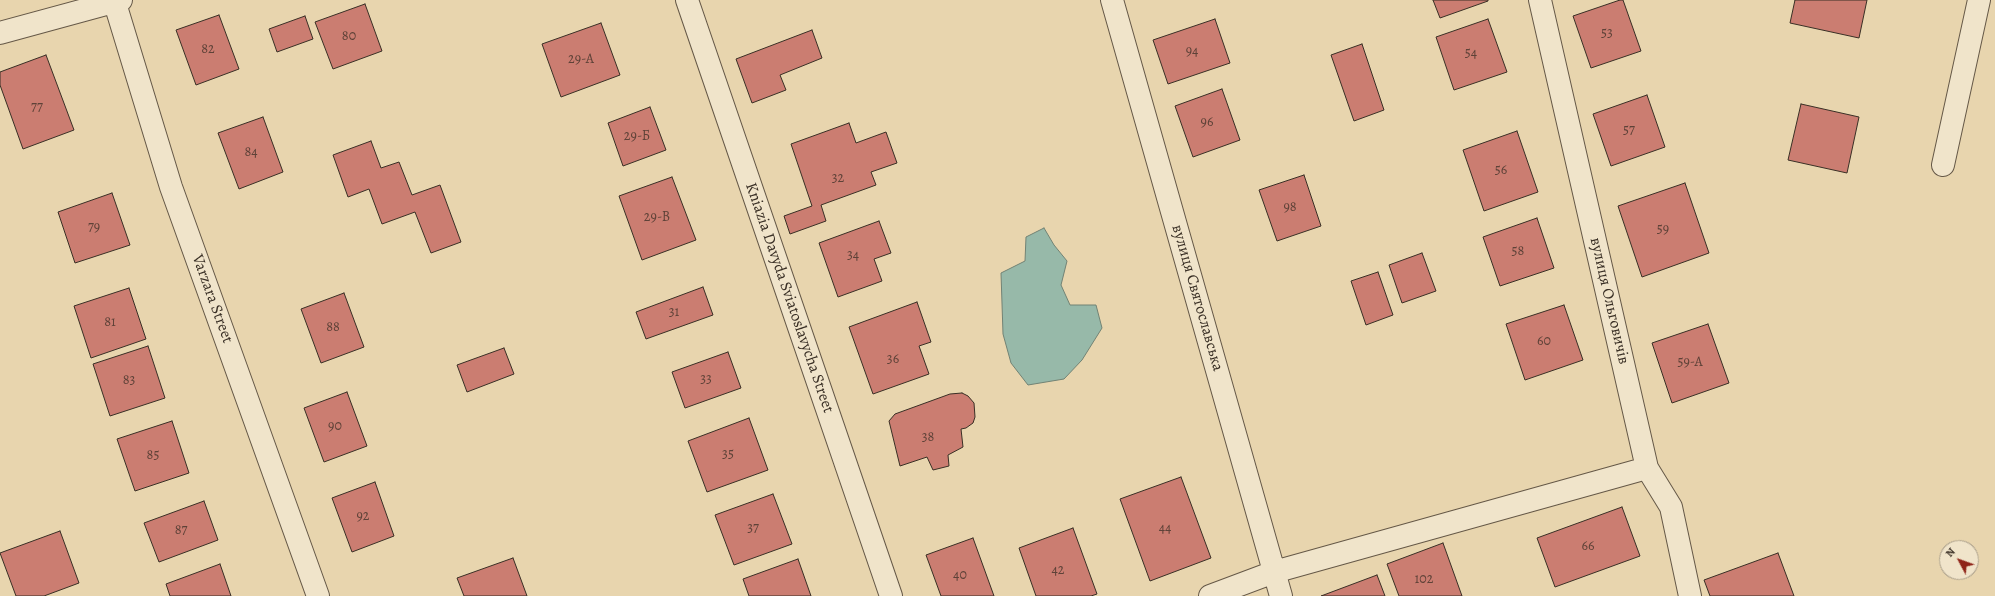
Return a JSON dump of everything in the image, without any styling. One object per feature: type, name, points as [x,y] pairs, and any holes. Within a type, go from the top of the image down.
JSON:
[{"type":"street","name":"Kniazia Davyda Sviatoslavycha Street","points":[[687,0],[891,596]]},
{"type":"street","name":"вулиця Святославська","points":[[1112,0],[1281,596]]},
{"type":"street","name":"вулиця Ольговичів","points":[[1540,0],[1647,468],[1671,507],[1690,596]]},
{"type":"street","points":[[1943,165],[1980,0]]},
{"type":"street","points":[[0,33],[117,1]]},
{"type":"street","name":"Varzara Street","points":[[117,1],[171,187],[318,596]]},
{"type":"street","points":[[1210,596],[1274,572],[1647,468]]},
{"type":"shaded area","points":[[1044,228],[1054,245],[1067,261],[1061,285],[1070,305],[1096,305],[1102,328],[1082,360],[1064,379],[1028,385],[1011,363],[1003,334],[1001,273],[1025,261],[1026,237]]},
{"type":"building","points":[[1433,0],[1488,0],[1488,1],[1440,18]]},
{"type":"building","points":[[1623,0],[1641,51],[1591,68],[1573,16]]},
{"type":"building","points":[[1795,0],[1867,0],[1859,38],[1790,23]]},
{"type":"building","points":[[365,4],[382,51],[333,69],[315,22]]},
{"type":"building","points":[[219,15],[239,69],[196,85],[176,30]]},
{"type":"building","points":[[305,16],[313,39],[277,52],[269,29]]},
{"type":"building","points":[[1215,19],[1230,63],[1168,84],[1153,40]]},
{"type":"building","points":[[1488,19],[1507,72],[1454,90],[1436,37]]},
{"type":"building","points":[[601,23],[620,75],[561,97],[542,44]]},
{"type":"building","points":[[812,30],[822,58],[780,75],[786,90],[752,103],[736,59]]},
{"type":"building","points":[[1362,44],[1384,110],[1354,121],[1331,55]]},
{"type":"building","points":[[46,55],[74,130],[23,149],[0,85],[0,72]]},
{"type":"building","points":[[1222,89],[1240,140],[1193,157],[1175,106]]},
{"type":"building","points":[[1647,95],[1665,147],[1611,166],[1593,114]]},
{"type":"building","points":[[1801,104],[1859,117],[1847,173],[1788,160]]},
{"type":"building","points":[[650,107],[666,150],[623,166],[608,123]]},
{"type":"building","points":[[263,117],[283,172],[239,189],[218,133]]},
{"type":"building","points":[[849,123],[856,143],[886,132],[897,163],[871,172],[876,185],[821,205],[826,221],[790,234],[784,216],[812,206],[791,144]]},
{"type":"building","points":[[1517,131],[1538,192],[1484,211],[1463,150]]},
{"type":"building","points":[[371,141],[381,168],[399,162],[412,195],[440,185],[461,242],[431,253],[415,212],[382,224],[369,189],[348,197],[333,155]]},
{"type":"building","points":[[1304,175],[1321,226],[1277,241],[1259,190]]},
{"type":"building","points":[[672,177],[696,240],[642,260],[619,196]]},
{"type":"building","points":[[1685,183],[1709,253],[1642,277],[1618,206]]},
{"type":"building","points":[[112,193],[130,245],[75,263],[58,212]]},
{"type":"building","points":[[1537,218],[1554,268],[1500,286],[1483,237]]},
{"type":"building","points":[[879,221],[891,253],[874,259],[882,281],[838,297],[819,243]]},
{"type":"building","points":[[1422,253],[1436,291],[1402,303],[1389,265]]},
{"type":"building","points":[[1378,272],[1393,315],[1366,325],[1351,281]]},
{"type":"building","points":[[703,287],[713,315],[646,339],[636,312]]},
{"type":"building","points":[[129,288],[146,339],[91,358],[74,306]]},
{"type":"building","points":[[344,293],[364,347],[321,363],[301,309]]},
{"type":"building","points":[[917,302],[931,342],[919,346],[929,374],[873,394],[849,327]]},
{"type":"building","points":[[1564,305],[1583,360],[1525,380],[1506,324]]},
{"type":"building","points":[[1708,324],[1729,383],[1672,403],[1652,343]]},
{"type":"building","points":[[148,346],[165,398],[110,416],[93,364]]},
{"type":"building","points":[[504,348],[514,374],[467,392],[457,365]]},
{"type":"building","points":[[728,352],[741,388],[685,408],[672,372]]},
{"type":"building","points":[[347,392],[367,446],[324,462],[304,408]]},
{"type":"building","points":[[962,393],[968,396],[974,403],[975,417],[973,423],[966,428],[961,429],[963,447],[948,455],[949,466],[933,470],[927,457],[900,466],[889,421],[895,414],[950,394]]},
{"type":"building","points":[[749,418],[768,470],[707,492],[688,441]]},
{"type":"building","points":[[172,421],[189,473],[135,491],[117,439]]},
{"type":"building","points":[[1181,477],[1211,558],[1150,581],[1120,499]]},
{"type":"building","points":[[375,482],[394,536],[352,552],[332,498]]},
{"type":"building","points":[[773,494],[792,544],[734,565],[715,515]]},
{"type":"building","points":[[204,501],[218,540],[159,562],[144,523]]},
{"type":"building","points":[[1622,507],[1640,556],[1555,587],[1537,538]]},
{"type":"building","points":[[1073,528],[1097,594],[1091,596],[1036,596],[1019,548]]},
{"type":"building","points":[[60,531],[79,583],[44,596],[16,596],[0,553]]},
{"type":"building","points":[[973,538],[994,596],[941,596],[926,555]]},
{"type":"building","points":[[1443,543],[1462,596],[1399,596],[1387,564]]},
{"type":"building","points":[[1778,553],[1794,596],[1710,596],[1704,580]]},
{"type":"building","points":[[513,558],[527,596],[464,596],[457,578]]},
{"type":"building","points":[[798,559],[811,596],[749,596],[743,579]]},
{"type":"building","points":[[220,564],[231,596],[170,596],[166,584]]},
{"type":"building","points":[[1377,575],[1385,596],[1321,596]]}]
